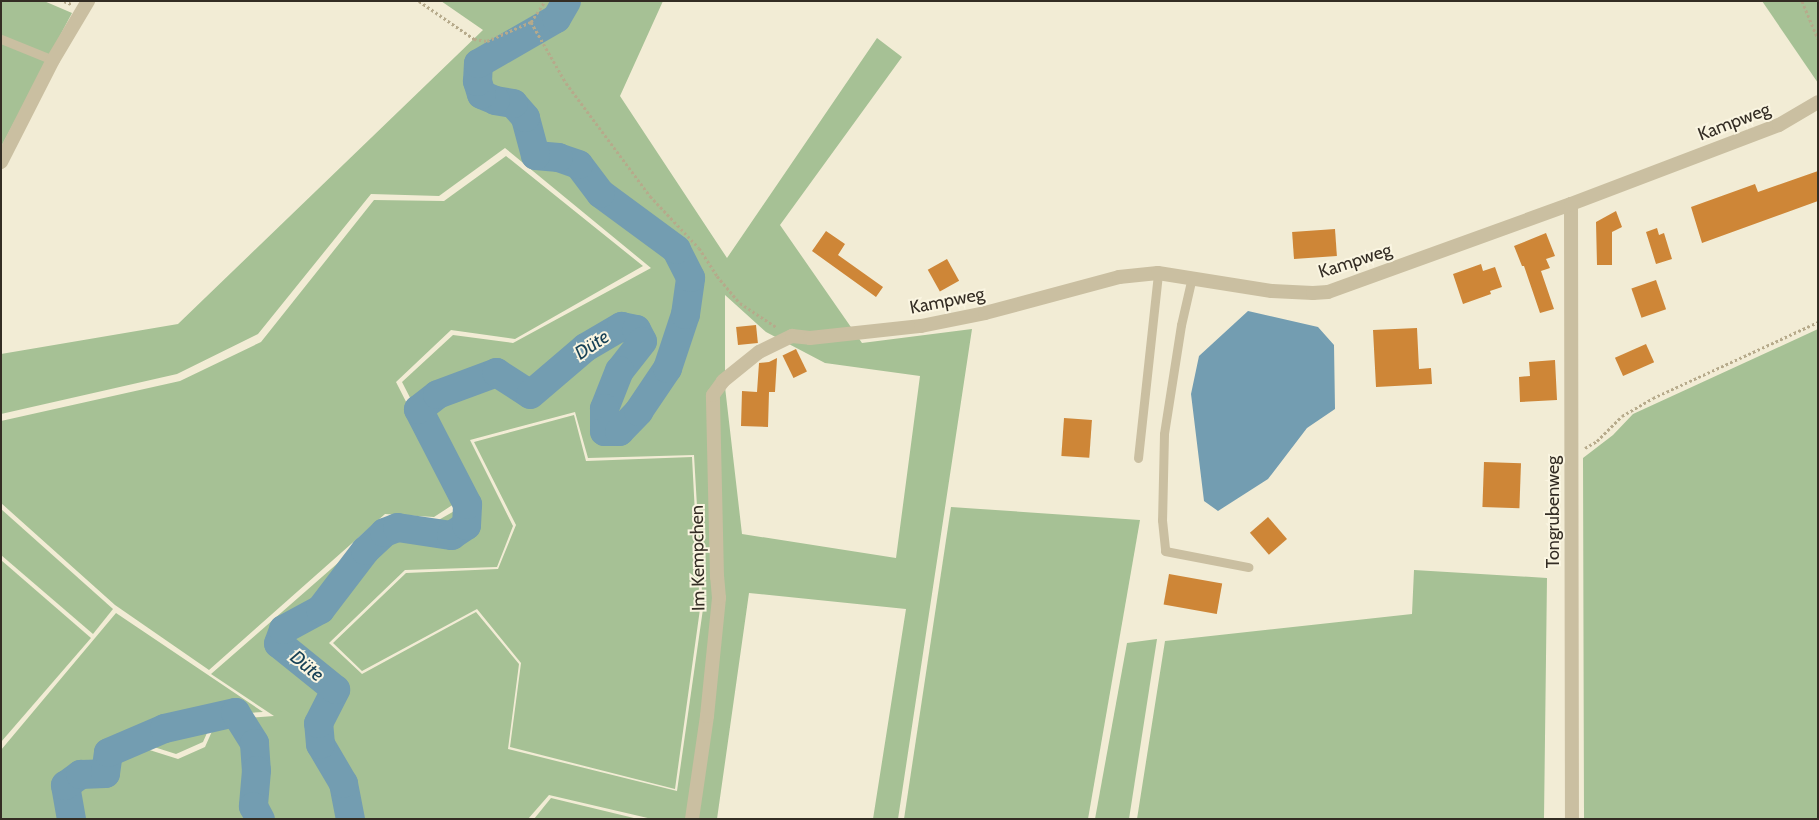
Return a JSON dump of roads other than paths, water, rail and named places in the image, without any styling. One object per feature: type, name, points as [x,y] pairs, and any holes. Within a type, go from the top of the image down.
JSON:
[{"type":"street","points":[[1,162],[53,60],[88,1]]},
{"type":"street","name":"Kampweg","points":[[792,336],[810,338],[921,326],[1018,306],[1119,277],[1158,273],[1272,291],[1328,292],[1571,204],[1779,125],[1818,102]]},
{"type":"street","name":"Tongrubenweg","points":[[1571,204],[1572,819]]},
{"type":"street","name":"Im Kempchen","points":[[692,819],[707,716],[719,598],[713,395],[723,381],[759,352],[792,336]]},
{"type":"lane","points":[[1,38],[53,60]]},
{"type":"lane","points":[[1138,458],[1158,273]]},
{"type":"lane","points":[[1192,277],[1164,434],[1162,520],[1165,551],[1248,567]]},
{"type":"water","points":[[1248,311],[1318,327],[1334,345],[1335,409],[1307,428],[1268,479],[1218,511],[1204,501],[1191,394],[1199,356]]},
{"type":"waterway","name":"Düte","points":[[350,819],[343,783],[320,744],[318,723],[335,689],[278,643],[283,629],[320,609],[365,550],[384,532],[397,527],[451,535],[466,525],[467,504],[418,409],[437,394],[496,372],[530,394],[585,347],[621,326],[636,329],[642,341],[619,370],[604,408],[604,431],[619,431],[638,411],[667,368],[685,314],[690,277],[676,249],[600,193],[578,164],[558,157],[535,155],[525,117],[513,103],[495,100],[481,94],[477,81],[478,63],[556,18],[566,1]]},
{"type":"waterway","name":"Düte","points":[[71,819],[65,785],[80,774],[105,773],[108,752],[164,728],[235,712],[254,743],[256,770],[253,806],[260,819]]}]
